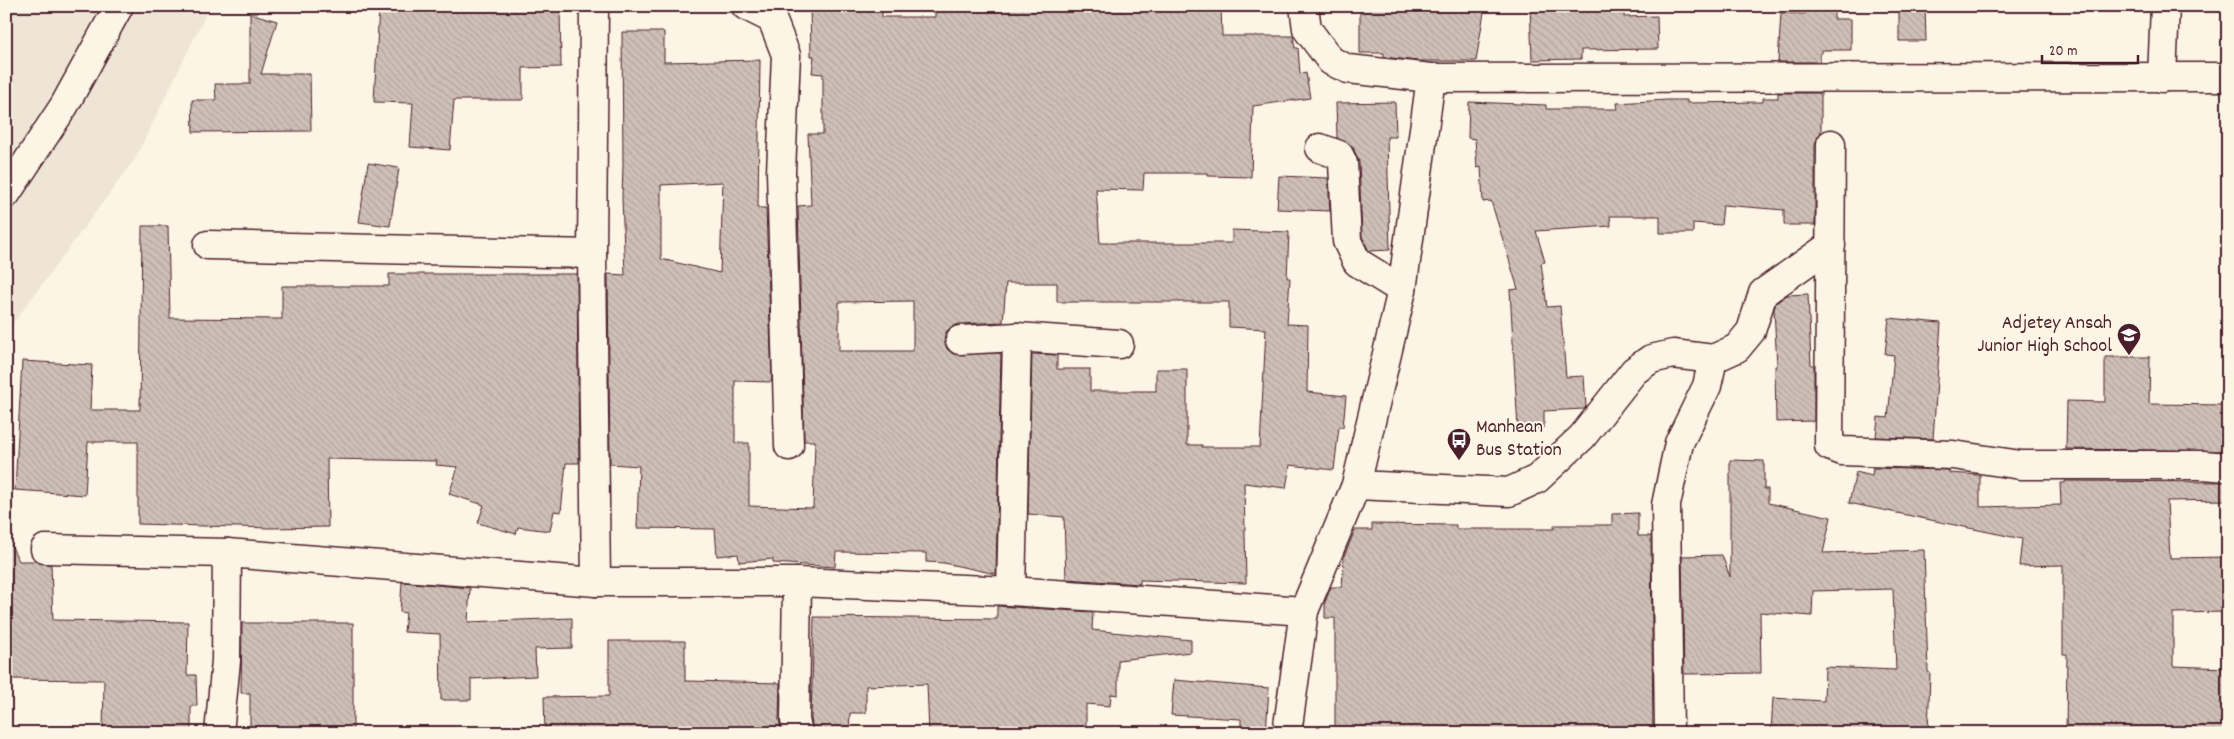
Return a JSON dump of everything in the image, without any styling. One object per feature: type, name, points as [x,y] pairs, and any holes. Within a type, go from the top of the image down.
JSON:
[{"type":"street","points":[[6,194],[64,106],[119,6]]},
{"type":"street","points":[[594,6],[592,254],[596,582]]},
{"type":"street","points":[[746,6],[774,13],[786,56],[781,172],[789,446]]},
{"type":"street","points":[[1304,6],[1307,29],[1331,61],[1348,69],[1431,78],[2228,77]]},
{"type":"street","points":[[2162,78],[2165,6]]},
{"type":"street","points":[[1287,733],[1304,611],[1356,485],[1402,290],[1431,78]]},
{"type":"street","points":[[1831,144],[1829,446],[1842,451],[1953,455],[2021,465],[2203,465],[2228,467]]},
{"type":"street","points":[[1320,148],[1339,155],[1343,163],[1347,241],[1357,262],[1402,290]]},
{"type":"street","points":[[208,244],[592,254]]},
{"type":"street","points":[[1356,485],[1509,492],[1537,479],[1582,437],[1634,371],[1651,359],[1673,354],[1713,359],[1737,348],[1752,330],[1763,293],[1831,244]]},
{"type":"street","points":[[960,340],[1017,338],[1119,344]]},
{"type":"street","points":[[1011,591],[1017,338]]},
{"type":"street","points":[[1669,733],[1666,505],[1679,443],[1707,386],[1713,359]]},
{"type":"street","points":[[45,549],[227,553],[596,582],[796,582],[1011,591],[1304,611]]},
{"type":"street","points":[[219,733],[226,661],[227,553]]},
{"type":"street","points":[[796,582],[796,720],[798,733]]},
{"type":"shaded area","points":[[6,6],[210,6],[135,159],[6,333]]},
{"type":"building","points":[[379,6],[560,6],[561,67],[523,68],[523,100],[454,100],[450,150],[410,147],[413,103],[374,102]]},
{"type":"building","points":[[810,6],[882,6],[882,17],[935,17],[935,6],[1221,6],[1222,36],[1293,36],[1295,48],[1298,48],[1300,74],[1306,73],[1310,98],[1253,106],[1251,177],[1207,176],[1207,173],[1144,173],[1143,190],[1096,189],[1100,243],[1232,243],[1232,230],[1289,232],[1287,278],[1290,278],[1287,324],[1308,325],[1307,392],[1346,396],[1343,427],[1339,427],[1334,470],[1290,465],[1286,488],[1244,483],[1246,583],[1140,580],[1140,584],[1066,579],[1064,517],[1028,514],[1032,354],[1057,355],[1057,369],[1090,369],[1090,391],[1156,391],[1156,369],[1187,369],[1187,445],[1202,445],[1202,447],[1260,447],[1266,329],[1229,327],[1229,302],[1057,302],[1057,283],[1006,283],[1003,322],[959,324],[951,327],[946,332],[944,340],[947,349],[953,354],[1001,353],[996,574],[944,563],[926,562],[926,553],[836,552],[835,567],[773,563],[773,559],[739,562],[738,554],[717,556],[715,529],[637,528],[639,466],[610,464],[608,274],[625,275],[622,198],[622,32],[664,32],[664,62],[760,60],[758,208],[766,208],[772,382],[735,381],[735,443],[749,443],[749,506],[813,508],[815,441],[804,441],[798,206],[811,205],[808,134],[823,134],[823,74],[812,73],[814,56],[811,56]],"holes":[[[723,182],[720,273],[661,259],[661,185]],[[913,301],[913,351],[839,351],[839,302]]]},
{"type":"building","points":[[1360,6],[1485,6],[1476,61],[1417,61],[1384,57],[1384,53],[1360,53]]},
{"type":"building","points":[[1530,6],[1624,6],[1624,17],[1657,16],[1658,49],[1581,50],[1581,59],[1532,60]]},
{"type":"building","points":[[1805,6],[1834,6],[1834,19],[1851,19],[1851,50],[1822,50],[1820,62],[1778,62],[1781,13],[1805,14]]},
{"type":"building","points":[[1899,6],[1925,6],[1926,41],[1899,41]]},
{"type":"building","points":[[250,13],[277,21],[261,74],[310,74],[311,131],[193,132],[192,100],[216,100],[215,84],[250,84]]},
{"type":"building","points":[[1778,93],[1821,93],[1821,132],[1815,144],[1815,225],[1784,225],[1784,210],[1723,205],[1721,225],[1693,223],[1693,233],[1660,233],[1660,216],[1610,216],[1611,226],[1536,231],[1545,262],[1541,263],[1547,307],[1560,306],[1566,377],[1584,376],[1586,407],[1584,409],[1544,411],[1544,428],[1518,429],[1510,290],[1518,289],[1491,201],[1483,202],[1481,167],[1477,168],[1475,139],[1468,138],[1469,102],[1546,105],[1546,109],[1618,109],[1617,103],[1667,100],[1687,100],[1687,103],[1763,102],[1763,98],[1778,98]]},
{"type":"building","points":[[1395,102],[1396,137],[1387,137],[1390,250],[1369,251],[1362,237],[1359,162],[1353,147],[1337,138],[1336,103]]},
{"type":"building","points":[[368,163],[399,168],[390,226],[359,222]]},
{"type":"building","points":[[1279,176],[1328,178],[1330,211],[1277,209]]},
{"type":"building","points":[[142,226],[168,226],[170,318],[282,319],[282,286],[389,286],[389,274],[577,274],[579,463],[566,463],[561,512],[554,511],[550,531],[518,527],[516,534],[478,523],[484,505],[449,494],[458,467],[436,465],[437,461],[327,459],[328,527],[270,528],[138,524],[138,442],[88,442],[85,495],[15,490],[22,361],[92,365],[90,410],[140,410]]},
{"type":"building","points":[[1808,294],[1811,365],[1814,365],[1814,421],[1776,422],[1775,366],[1777,366],[1774,309],[1776,303],[1787,295]]},
{"type":"building","points":[[1889,318],[1941,323],[1933,439],[1876,437],[1878,417],[1888,418],[1894,355],[1885,354]]},
{"type":"building","points":[[2105,357],[2150,357],[2149,404],[2228,405],[2228,451],[2066,449],[2067,401],[2105,402]]},
{"type":"building","points":[[1730,460],[1764,461],[1764,489],[1768,489],[1768,503],[1831,517],[1823,553],[1924,550],[1928,672],[1930,673],[1928,733],[1771,733],[1773,698],[1824,701],[1825,667],[1896,670],[1893,589],[1813,591],[1812,616],[1760,612],[1761,673],[1684,674],[1682,556],[1722,555],[1730,577]]},
{"type":"building","points":[[1873,468],[1949,470],[1949,473],[1980,475],[1980,507],[2061,505],[2060,483],[2065,483],[2065,481],[2228,482],[2228,500],[2167,501],[2170,558],[2228,557],[2228,612],[2173,613],[2173,666],[2228,668],[2225,733],[2066,733],[2067,654],[2063,654],[2063,565],[2019,566],[2022,539],[1849,503],[1856,472],[1872,476]]},
{"type":"building","points":[[1638,513],[1638,536],[1651,536],[1653,733],[1335,733],[1335,618],[1325,618],[1325,602],[1331,587],[1342,587],[1344,556],[1355,530],[1372,530],[1372,524],[1456,525],[1456,529],[1554,529],[1554,525],[1612,525],[1612,514]]},
{"type":"building","points":[[6,535],[19,561],[36,561],[51,565],[53,620],[188,622],[187,675],[196,675],[197,706],[191,706],[191,733],[103,733],[104,680],[6,679]]},
{"type":"building","points":[[402,582],[470,588],[468,622],[572,618],[572,648],[535,649],[536,676],[471,679],[471,700],[441,700],[440,634],[404,632],[406,613],[400,612]]},
{"type":"building","points":[[997,606],[1093,612],[1092,630],[1191,640],[1191,652],[1118,660],[1118,695],[1111,694],[1110,706],[1086,704],[1086,733],[929,733],[927,684],[866,686],[866,713],[850,713],[849,733],[813,733],[811,718],[814,617],[997,619]]},
{"type":"building","points":[[242,623],[353,623],[353,733],[250,733],[250,693],[241,693]]},
{"type":"building","points":[[609,641],[685,641],[685,681],[780,683],[779,720],[782,733],[545,733],[544,697],[609,696]]},
{"type":"building","points":[[1174,680],[1269,688],[1266,733],[1241,733],[1241,719],[1171,715]]},
{"type":"place","name":"Adjetey Ansah Junior High School","points":[[2129,356]]},
{"type":"place","name":"Manhean Bus Station","points":[[1459,461]]}]
